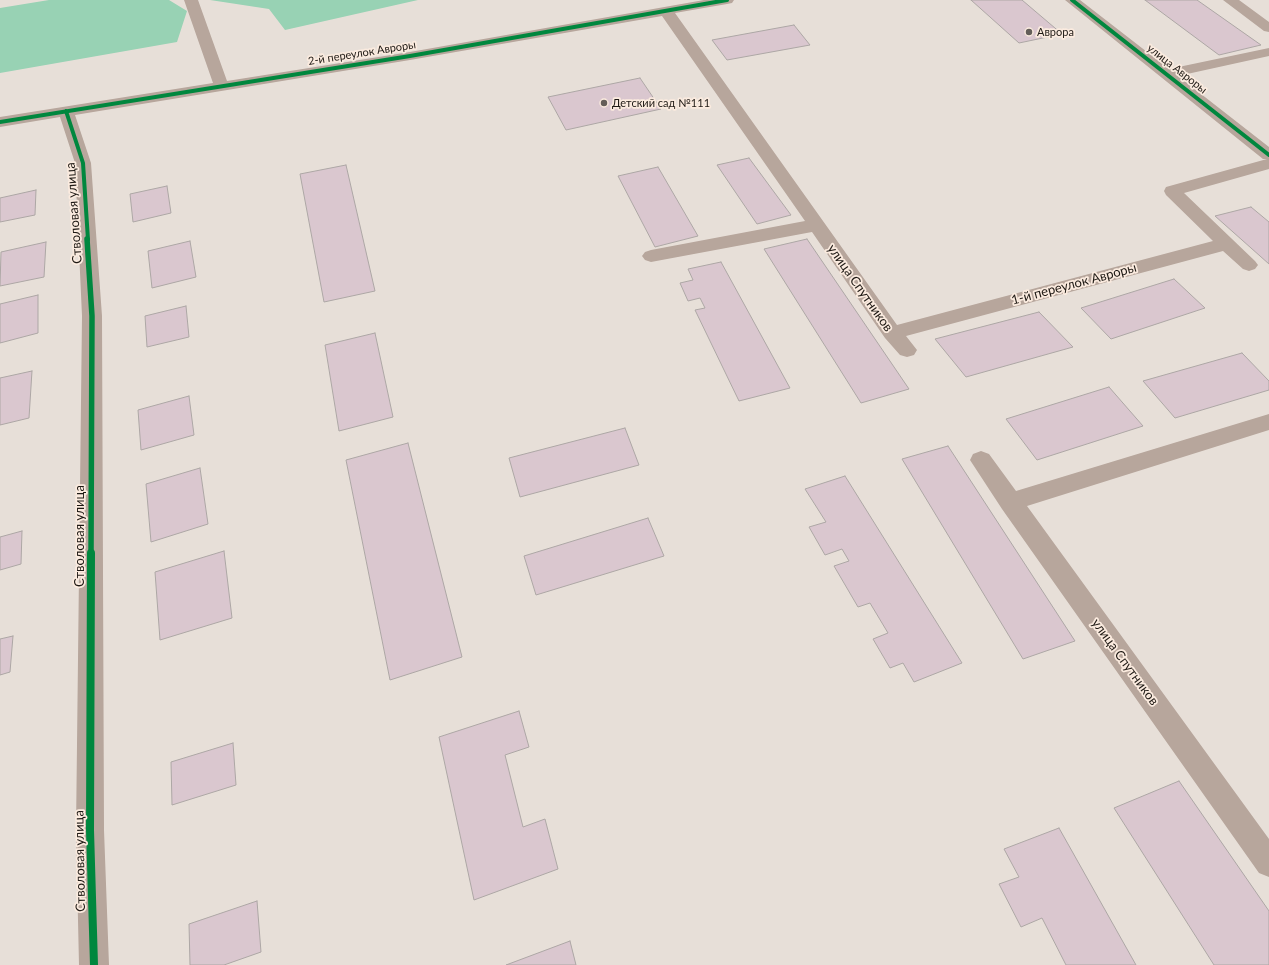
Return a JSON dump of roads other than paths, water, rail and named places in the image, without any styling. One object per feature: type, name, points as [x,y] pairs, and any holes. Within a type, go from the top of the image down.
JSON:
[{"type":"street","points":[[191,0],[222,87]]},
{"type":"street","points":[[637,0],[647,14]]},
{"type":"street","name":"2-й переулок Авроры","points":[[0,122],[222,87],[727,0]]},
{"type":"street","name":"улица Авроры","points":[[1072,0],[1168,74],[1269,155]]},
{"type":"street","points":[[1232,0],[1230,0],[1269,28]]},
{"type":"street","name":"улица Спутников","points":[[666,11],[892,332],[907,350]]},
{"type":"street","points":[[1168,74],[1269,52]]},
{"type":"street","name":"Стволовая улица","points":[[66,111],[83,163],[92,316],[90,830],[94,965]]},
{"type":"street","points":[[1249,265],[1172,191],[1269,164]]},
{"type":"street","points":[[651,256],[816,224]]},
{"type":"street","name":"1-й переулок Авроры","points":[[892,332],[1226,244]]},
{"type":"street","points":[[1010,502],[1269,422]]},
{"type":"street","name":"улица Спутников","points":[[981,460],[1269,863]]},
{"type":"place","name":"Аврора","points":[[1029,32]]},
{"type":"place","name":"Детский сад №111","points":[[604,103]]}]
